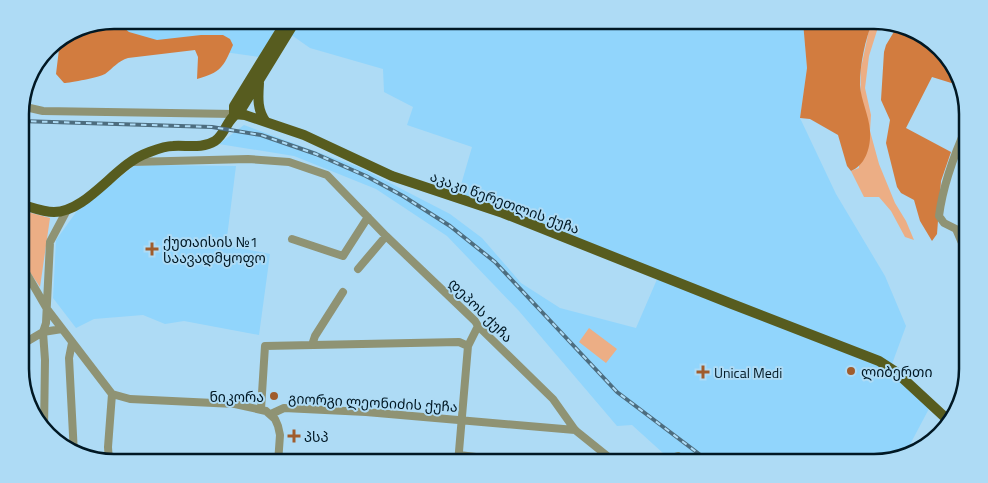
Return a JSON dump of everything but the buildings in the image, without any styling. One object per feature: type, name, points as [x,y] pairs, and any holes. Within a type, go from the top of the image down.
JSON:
[{"type":"main road","points":[[234,114],[239,113],[259,81],[285,29]]},
{"type":"main road","points":[[29,206],[55,212],[67,210],[81,203],[110,178],[143,155],[170,146],[202,146],[220,137],[234,114],[234,106],[285,29]]},
{"type":"main road","points":[[259,81],[258,107],[260,114],[266,122]]},
{"type":"main road","name":"აკაკი წერეთლის ქუჩა","points":[[234,114],[266,122],[304,135],[392,176],[503,213],[755,314],[879,361],[896,372],[944,418]]},
{"type":"street","name":"აკაკი წერეთლის ქუჩა","points":[[29,108],[44,111],[234,114]]},
{"type":"street","points":[[959,144],[946,178],[939,216],[944,223],[956,229],[959,236]]},
{"type":"street","name":"დეპოს ქუჩა","points":[[132,162],[248,159],[289,162],[327,175],[386,236],[553,399],[575,430],[605,454]]},
{"type":"street","points":[[44,418],[45,360],[43,332],[46,323],[50,242],[67,210]]},
{"type":"street","points":[[292,239],[343,256],[368,217]]},
{"type":"street","points":[[358,269],[386,236]]},
{"type":"street","points":[[29,278],[47,309],[112,394],[108,454]]},
{"type":"street","points":[[312,345],[320,328],[343,292]]},
{"type":"street","points":[[459,454],[468,346],[478,326]]},
{"type":"street","points":[[29,340],[43,332],[62,329]]},
{"type":"street","points":[[262,409],[265,346],[458,342],[468,346]]},
{"type":"street","points":[[72,343],[69,358],[73,444]]},
{"type":"street","name":"გიორგი ლეონიძის ქუჩა","points":[[112,394],[130,399],[235,404],[262,409],[271,414],[284,408],[366,412],[575,430]]},
{"type":"street","points":[[271,414],[278,426],[280,435],[279,454]]},
{"type":"shaded area","points":[[125,29],[129,32],[157,40],[201,35],[223,35],[230,39],[233,45],[227,59],[220,68],[211,74],[197,79],[198,57],[195,50],[124,59],[105,74],[85,80],[64,83],[56,74],[59,50],[81,35],[97,30]]},
{"type":"shaded area","points":[[276,29],[259,57],[196,48],[102,30]]},
{"type":"shaded area","points":[[293,29],[804,29],[807,68],[800,118],[836,194],[885,276],[906,326],[892,364],[932,403],[909,447],[891,453],[880,454],[664,454],[632,425],[617,426],[519,311],[447,236],[376,189],[294,156],[219,144],[244,125],[361,168],[450,214],[482,238],[521,283],[560,308],[636,328],[658,277],[458,195],[472,147],[407,125],[413,107],[384,92],[383,69],[310,48],[290,34]]},
{"type":"shaded area","points":[[804,29],[870,29],[864,52],[860,85],[869,125],[870,143],[864,160],[851,171],[847,166],[838,135],[810,119],[800,118],[807,68]]},
{"type":"shaded area","points":[[877,29],[869,56],[865,88],[871,115],[870,131],[879,164],[895,203],[906,221],[914,240],[905,237],[891,211],[879,197],[864,197],[851,171],[859,168],[861,68],[869,30]]},
{"type":"shaded area","points":[[894,31],[917,40],[942,62],[954,84],[932,77],[906,128],[951,152],[941,181],[937,234],[932,241],[920,221],[914,200],[901,193],[897,187],[886,143],[890,120],[881,100],[886,45]]},
{"type":"shaded area","name":"ქუთაისის №1 საავადმყოფო","points":[[134,166],[236,166],[226,245],[270,254],[259,335],[184,321],[165,324],[143,315],[94,319],[76,328],[53,298],[56,240],[77,211]]},
{"type":"shaded area","points":[[29,212],[50,218],[40,287],[29,271]]},
{"type":"shaded area","points":[[589,328],[617,349],[606,363],[579,342]]},
{"type":"railway","points":[[29,121],[212,127],[261,135],[316,154],[366,176],[403,196],[450,226],[495,262],[617,392],[699,454]]},
{"type":"place","name":"ქუთაისის №1 საავადმყოფო","points":[[152,249]]},
{"type":"place","name":"ლიბერთი","points":[[851,371]]},
{"type":"place","name":"Unical Medi","points":[[703,372]]},
{"type":"place","name":"ნიკორა","points":[[274,396]]},
{"type":"place","name":"პსპ","points":[[294,436]]}]
